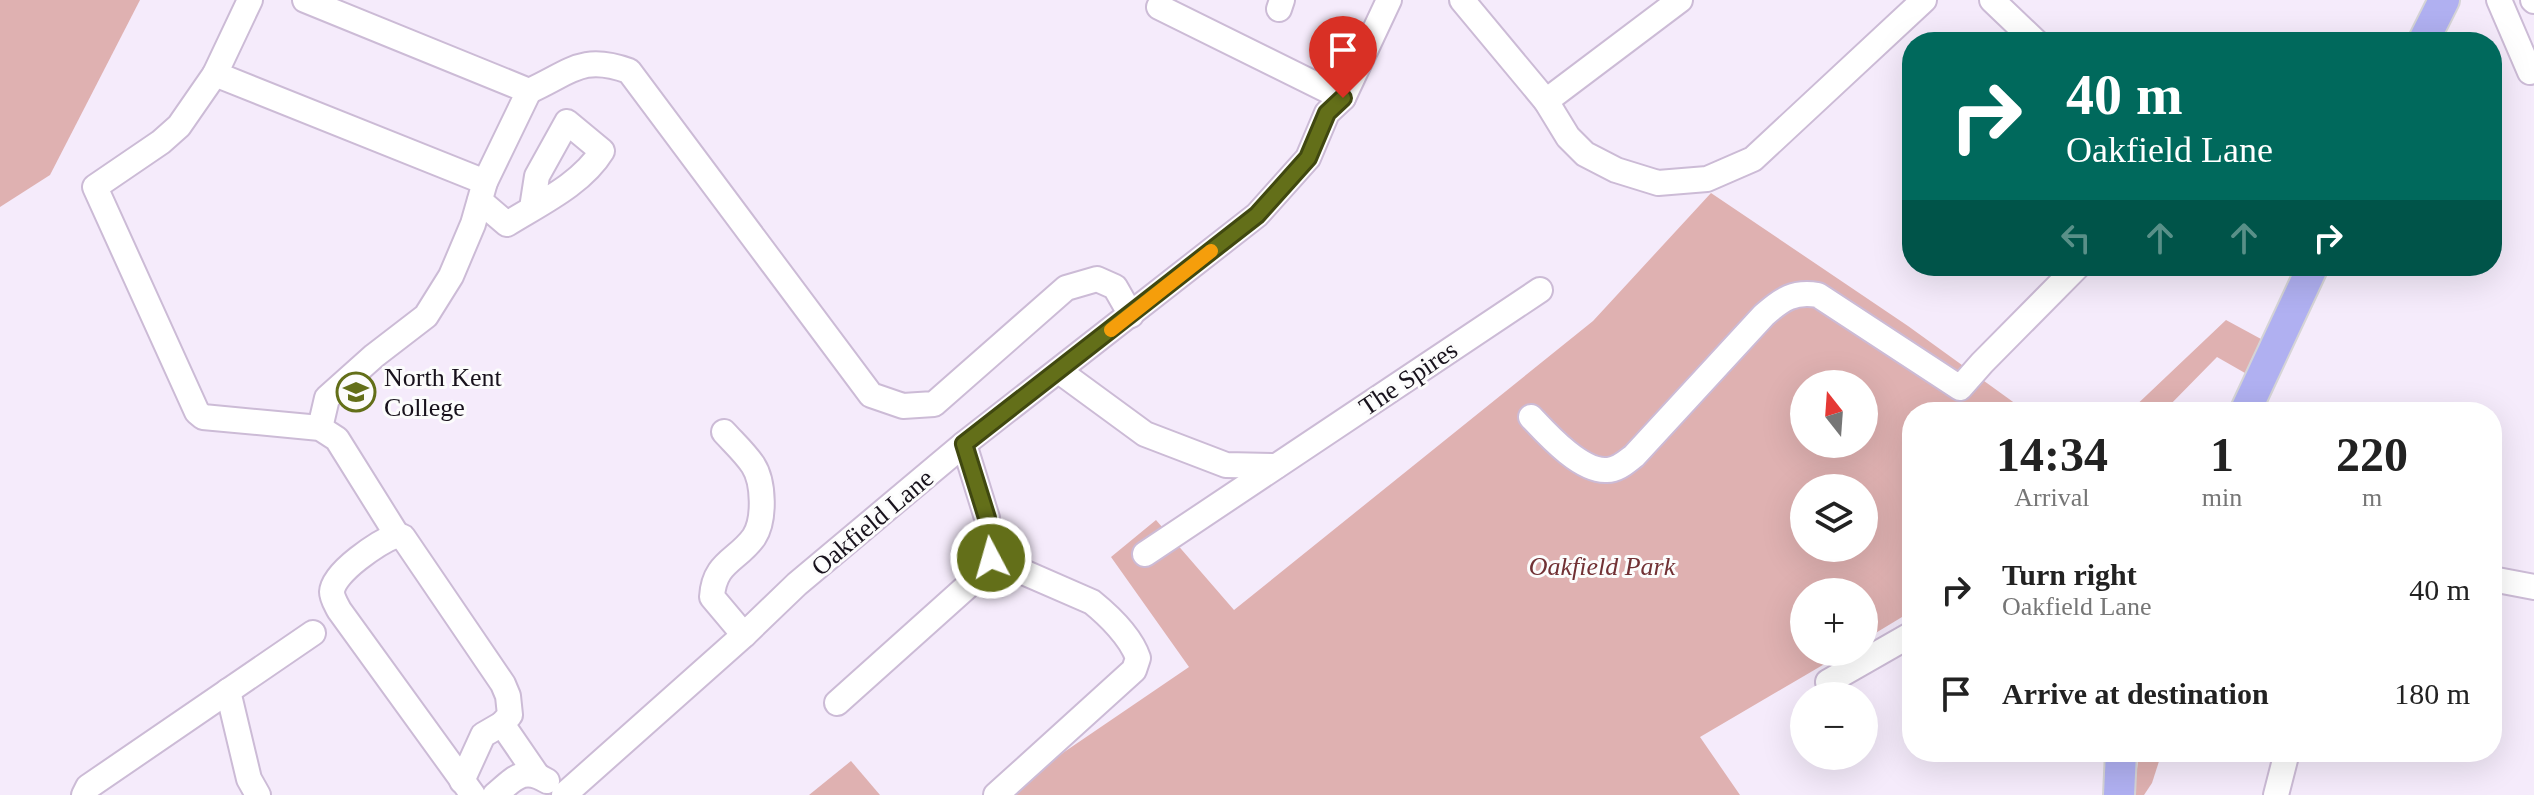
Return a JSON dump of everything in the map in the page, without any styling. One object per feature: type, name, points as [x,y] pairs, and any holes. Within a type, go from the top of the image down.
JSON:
[{"type":"main road","points":[[2428,32],[2444,0]]},
{"type":"main road","points":[[2250,402],[2308,276]]},
{"type":"main road","points":[[2119,795],[2121,762]]},
{"type":"street","points":[[250,0],[215,74],[187,115],[170,134],[95,187],[197,412],[203,417],[320,428],[337,439],[397,535]]},
{"type":"street","points":[[305,0],[529,91]]},
{"type":"street","name":"Oakfield Lane","points":[[565,794],[797,584],[964,444],[1257,215],[1308,158],[1327,113],[1343,98],[1389,0]]},
{"type":"street","points":[[1462,0],[1546,101],[1568,137],[1600,163],[1658,183],[1707,179],[1753,159],[1924,0]]},
{"type":"street","points":[[1546,101],[1680,0]]},
{"type":"street","points":[[1992,0],[2026,32]]},
{"type":"street","points":[[2499,0],[2530,72]]},
{"type":"street","points":[[1159,7],[1343,98]]},
{"type":"street","points":[[320,428],[327,398],[426,316],[451,276],[482,192],[529,91],[584,63],[606,63],[629,71],[871,395],[903,406],[934,404],[1066,288],[1097,279],[1115,287],[1131,315]]},
{"type":"street","points":[[215,74],[482,192],[507,224],[532,208]]},
{"type":"street","points":[[1531,417],[1557,443],[1593,467],[1606,471],[1621,467],[1764,315],[1781,300],[1801,292],[1818,295],[1960,388],[2068,276]]},
{"type":"street","name":"The Spires","points":[[1145,554],[1540,290]]},
{"type":"street","points":[[1059,371],[1145,434],[1226,465],[1276,466]]},
{"type":"street","points":[[724,432],[755,467],[764,511],[754,537],[723,566],[713,581],[712,597],[744,635]]},
{"type":"street","points":[[837,703],[981,574],[991,558],[987,518],[964,444]]},
{"type":"street","points":[[397,535],[403,537],[503,684],[508,696],[510,715],[502,724],[483,735],[468,788],[333,598],[332,589],[339,574],[386,539],[397,535]]},
{"type":"street","points":[[991,558],[1092,602],[1132,646],[1138,658],[1134,670],[996,795]]},
{"type":"street","points":[[2502,581],[2534,587]]},
{"type":"street","points":[[84,795],[88,787],[313,633]]},
{"type":"street","points":[[1828,682],[1902,640]]},
{"type":"street","points":[[228,691],[249,779],[258,795]]},
{"type":"street","points":[[502,724],[537,775]]},
{"type":"street","points":[[2276,795],[2284,762]]},
{"type":"street","points":[[495,795],[523,774],[531,773],[565,794]]},
{"type":"green space","points":[[0,0],[140,0],[50,175],[0,207]]},
{"type":"green space","name":"Oakfield Park","points":[[1711,193],[1908,326],[2013,402],[1902,402],[1902,617],[1878,632],[1878,578],[1790,578],[1790,666],[1821,666],[1700,737],[1740,795],[1001,795],[1189,667],[1111,557],[1156,520],[1234,610],[1593,321]]},
{"type":"green space","points":[[2226,320],[2261,339],[2245,373],[2217,357],[2173,402],[2140,402]]},
{"type":"green space","points":[[851,761],[880,795],[809,795]]},
{"type":"green space","points":[[2138,762],[2159,762],[2144,795],[2134,795]]},
{"type":"slow traffic","points":[[1111,330],[1211,251]]},
{"type":"place","name":"North Kent College","points":[[356,392]]},
{"type":"route","points":[[991,558],[987,518],[964,444],[1257,215],[1308,158],[1327,113],[1343,98]]}]
